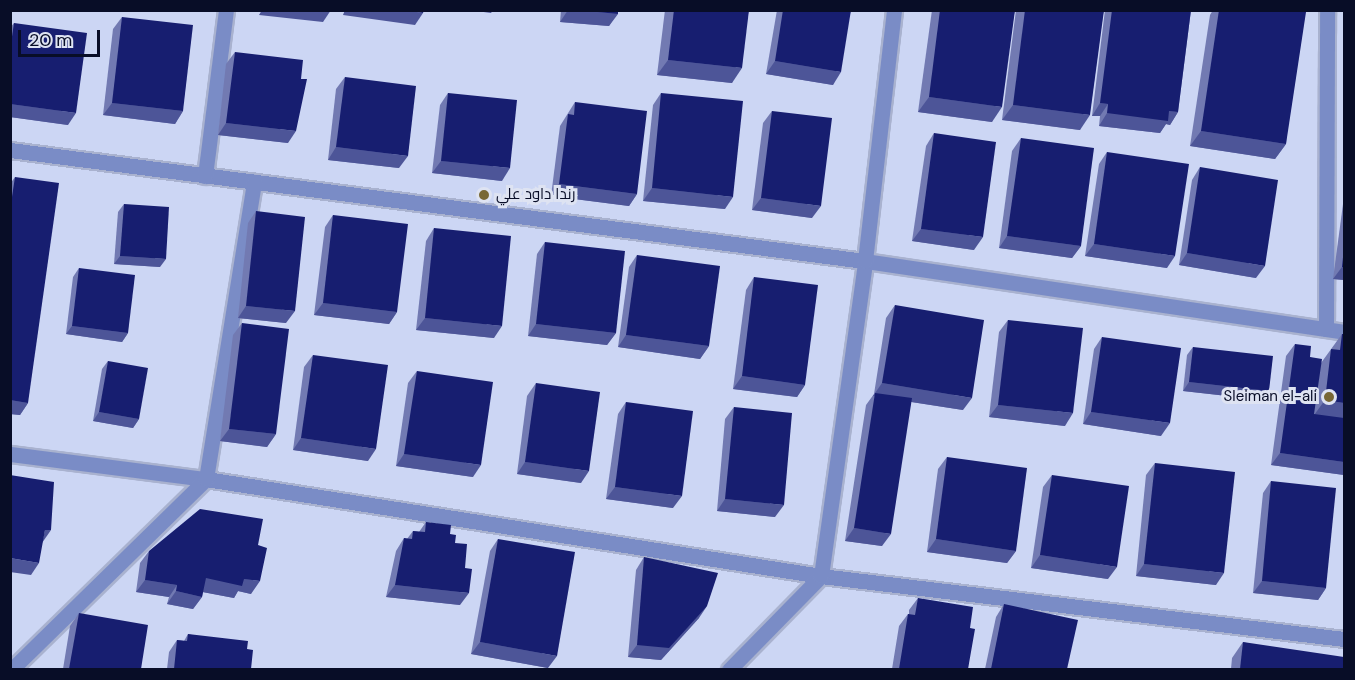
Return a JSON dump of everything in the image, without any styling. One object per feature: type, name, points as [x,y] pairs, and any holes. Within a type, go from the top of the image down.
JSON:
[{"type":"street","points":[[205,176],[226,10]]},
{"type":"street","points":[[729,669],[821,576],[865,261],[894,10]]},
{"type":"street","points":[[1326,329],[1327,10]]},
{"type":"street","points":[[10,150],[865,261],[1344,332]]},
{"type":"street","points":[[11,669],[206,479],[254,182]]},
{"type":"street","points":[[10,454],[206,479],[821,576],[1344,639]]},
{"type":"building","points":[[405,10],[424,10],[423,13]]},
{"type":"building","points":[[577,10],[618,10],[618,14]]},
{"type":"building","points":[[674,10],[749,10],[742,68],[668,60]]},
{"type":"building","points":[[783,10],[851,10],[841,72],[775,61]]},
{"type":"building","points":[[940,10],[1015,10],[1002,107],[929,97]]},
{"type":"building","points":[[1025,10],[1104,10],[1090,115],[1013,105]]},
{"type":"building","points":[[1112,10],[1191,10],[1178,112],[1169,111],[1168,121],[1107,113],[1108,104],[1100,103]]},
{"type":"building","points":[[1219,10],[1306,12],[1286,144],[1201,131]]},
{"type":"building","points":[[122,17],[193,25],[183,111],[112,103]]},
{"type":"building","points":[[14,23],[87,33],[76,113],[10,104],[10,50]]},
{"type":"building","points":[[235,52],[303,60],[301,79],[307,79],[296,131],[226,123]]},
{"type":"building","points":[[345,77],[416,86],[408,156],[336,147]]},
{"type":"building","points":[[448,93],[517,100],[510,168],[441,161]]},
{"type":"building","points":[[661,93],[743,101],[733,197],[652,188]]},
{"type":"building","points":[[575,102],[647,111],[637,194],[559,184],[568,114],[574,115]]},
{"type":"building","points":[[772,111],[832,118],[821,206],[761,198]]},
{"type":"building","points":[[934,133],[996,142],[983,237],[921,229]]},
{"type":"building","points":[[1021,138],[1094,148],[1081,246],[1007,236]]},
{"type":"building","points":[[1107,152],[1189,164],[1175,256],[1094,244]]},
{"type":"building","points":[[1200,167],[1278,180],[1265,266],[1187,253]]},
{"type":"building","points":[[15,177],[59,183],[28,403],[10,400],[10,210]]},
{"type":"building","points":[[124,204],[169,207],[166,259],[120,256]]},
{"type":"building","points":[[256,211],[305,217],[295,311],[246,306]]},
{"type":"building","points":[[333,215],[408,224],[397,312],[323,303]]},
{"type":"building","points":[[434,228],[511,236],[502,326],[425,318]]},
{"type":"building","points":[[545,242],[625,251],[616,333],[536,324]]},
{"type":"building","points":[[637,255],[720,266],[709,346],[626,335]]},
{"type":"building","points":[[79,268],[135,275],[128,333],[72,326]]},
{"type":"building","points":[[754,277],[818,285],[805,385],[742,376]]},
{"type":"building","points":[[895,305],[984,320],[972,398],[882,383]]},
{"type":"building","points":[[1008,320],[1083,328],[1073,413],[998,405]]},
{"type":"building","points":[[242,323],[289,329],[276,434],[229,429]]},
{"type":"building","points":[[1342,334],[1344,334],[1344,403],[1325,400],[1331,349],[1340,350]]},
{"type":"building","points":[[1102,337],[1181,348],[1170,423],[1091,412]]},
{"type":"building","points":[[1295,344],[1311,346],[1310,357],[1322,359],[1314,414],[1344,418],[1344,462],[1280,453]]},
{"type":"building","points":[[1193,347],[1273,356],[1269,391],[1189,382]]},
{"type":"building","points":[[313,355],[388,365],[376,449],[301,438]]},
{"type":"building","points":[[108,361],[148,368],[139,419],[99,412]]},
{"type":"building","points":[[417,371],[493,382],[481,465],[404,454]]},
{"type":"building","points":[[536,383],[600,392],[589,471],[525,462]]},
{"type":"building","points":[[875,393],[912,398],[891,534],[854,528]]},
{"type":"building","points":[[626,402],[693,411],[682,496],[615,487]]},
{"type":"building","points":[[734,407],[792,413],[784,505],[725,499]]},
{"type":"building","points":[[947,457],[1027,468],[1016,551],[936,539]]},
{"type":"building","points":[[1155,463],[1235,472],[1224,573],[1144,564]]},
{"type":"building","points":[[10,475],[54,482],[51,530],[45,530],[39,563],[10,558]]},
{"type":"building","points":[[1052,475],[1129,486],[1117,567],[1040,555]]},
{"type":"building","points":[[1271,481],[1336,488],[1326,588],[1262,581]]},
{"type":"building","points":[[200,509],[263,519],[258,545],[267,548],[260,581],[244,579],[242,586],[206,578],[202,597],[176,591],[177,585],[145,580],[149,551]]},
{"type":"building","points":[[426,522],[451,525],[450,534],[456,535],[455,543],[467,544],[465,568],[472,569],[469,593],[395,585],[404,538],[412,539],[413,531],[425,532]]},
{"type":"building","points":[[498,539],[575,552],[557,656],[480,642]]},
{"type":"building","points":[[644,557],[718,573],[707,606],[669,648],[637,645]]},
{"type":"building","points":[[918,598],[973,607],[970,628],[975,629],[968,669],[899,669],[908,614],[915,615]]},
{"type":"building","points":[[1004,604],[1078,620],[1067,669],[991,669]]},
{"type":"building","points":[[79,613],[148,625],[141,669],[69,669]]},
{"type":"building","points":[[188,634],[248,641],[247,649],[253,650],[251,669],[174,669],[177,640],[187,641]]},
{"type":"building","points":[[1243,642],[1344,657],[1344,669],[1240,669]]},
{"type":"place","name":"رندا داود علي","points":[[484,195]]},
{"type":"place","name":"Sleiman el-ali","points":[[1329,397]]}]
